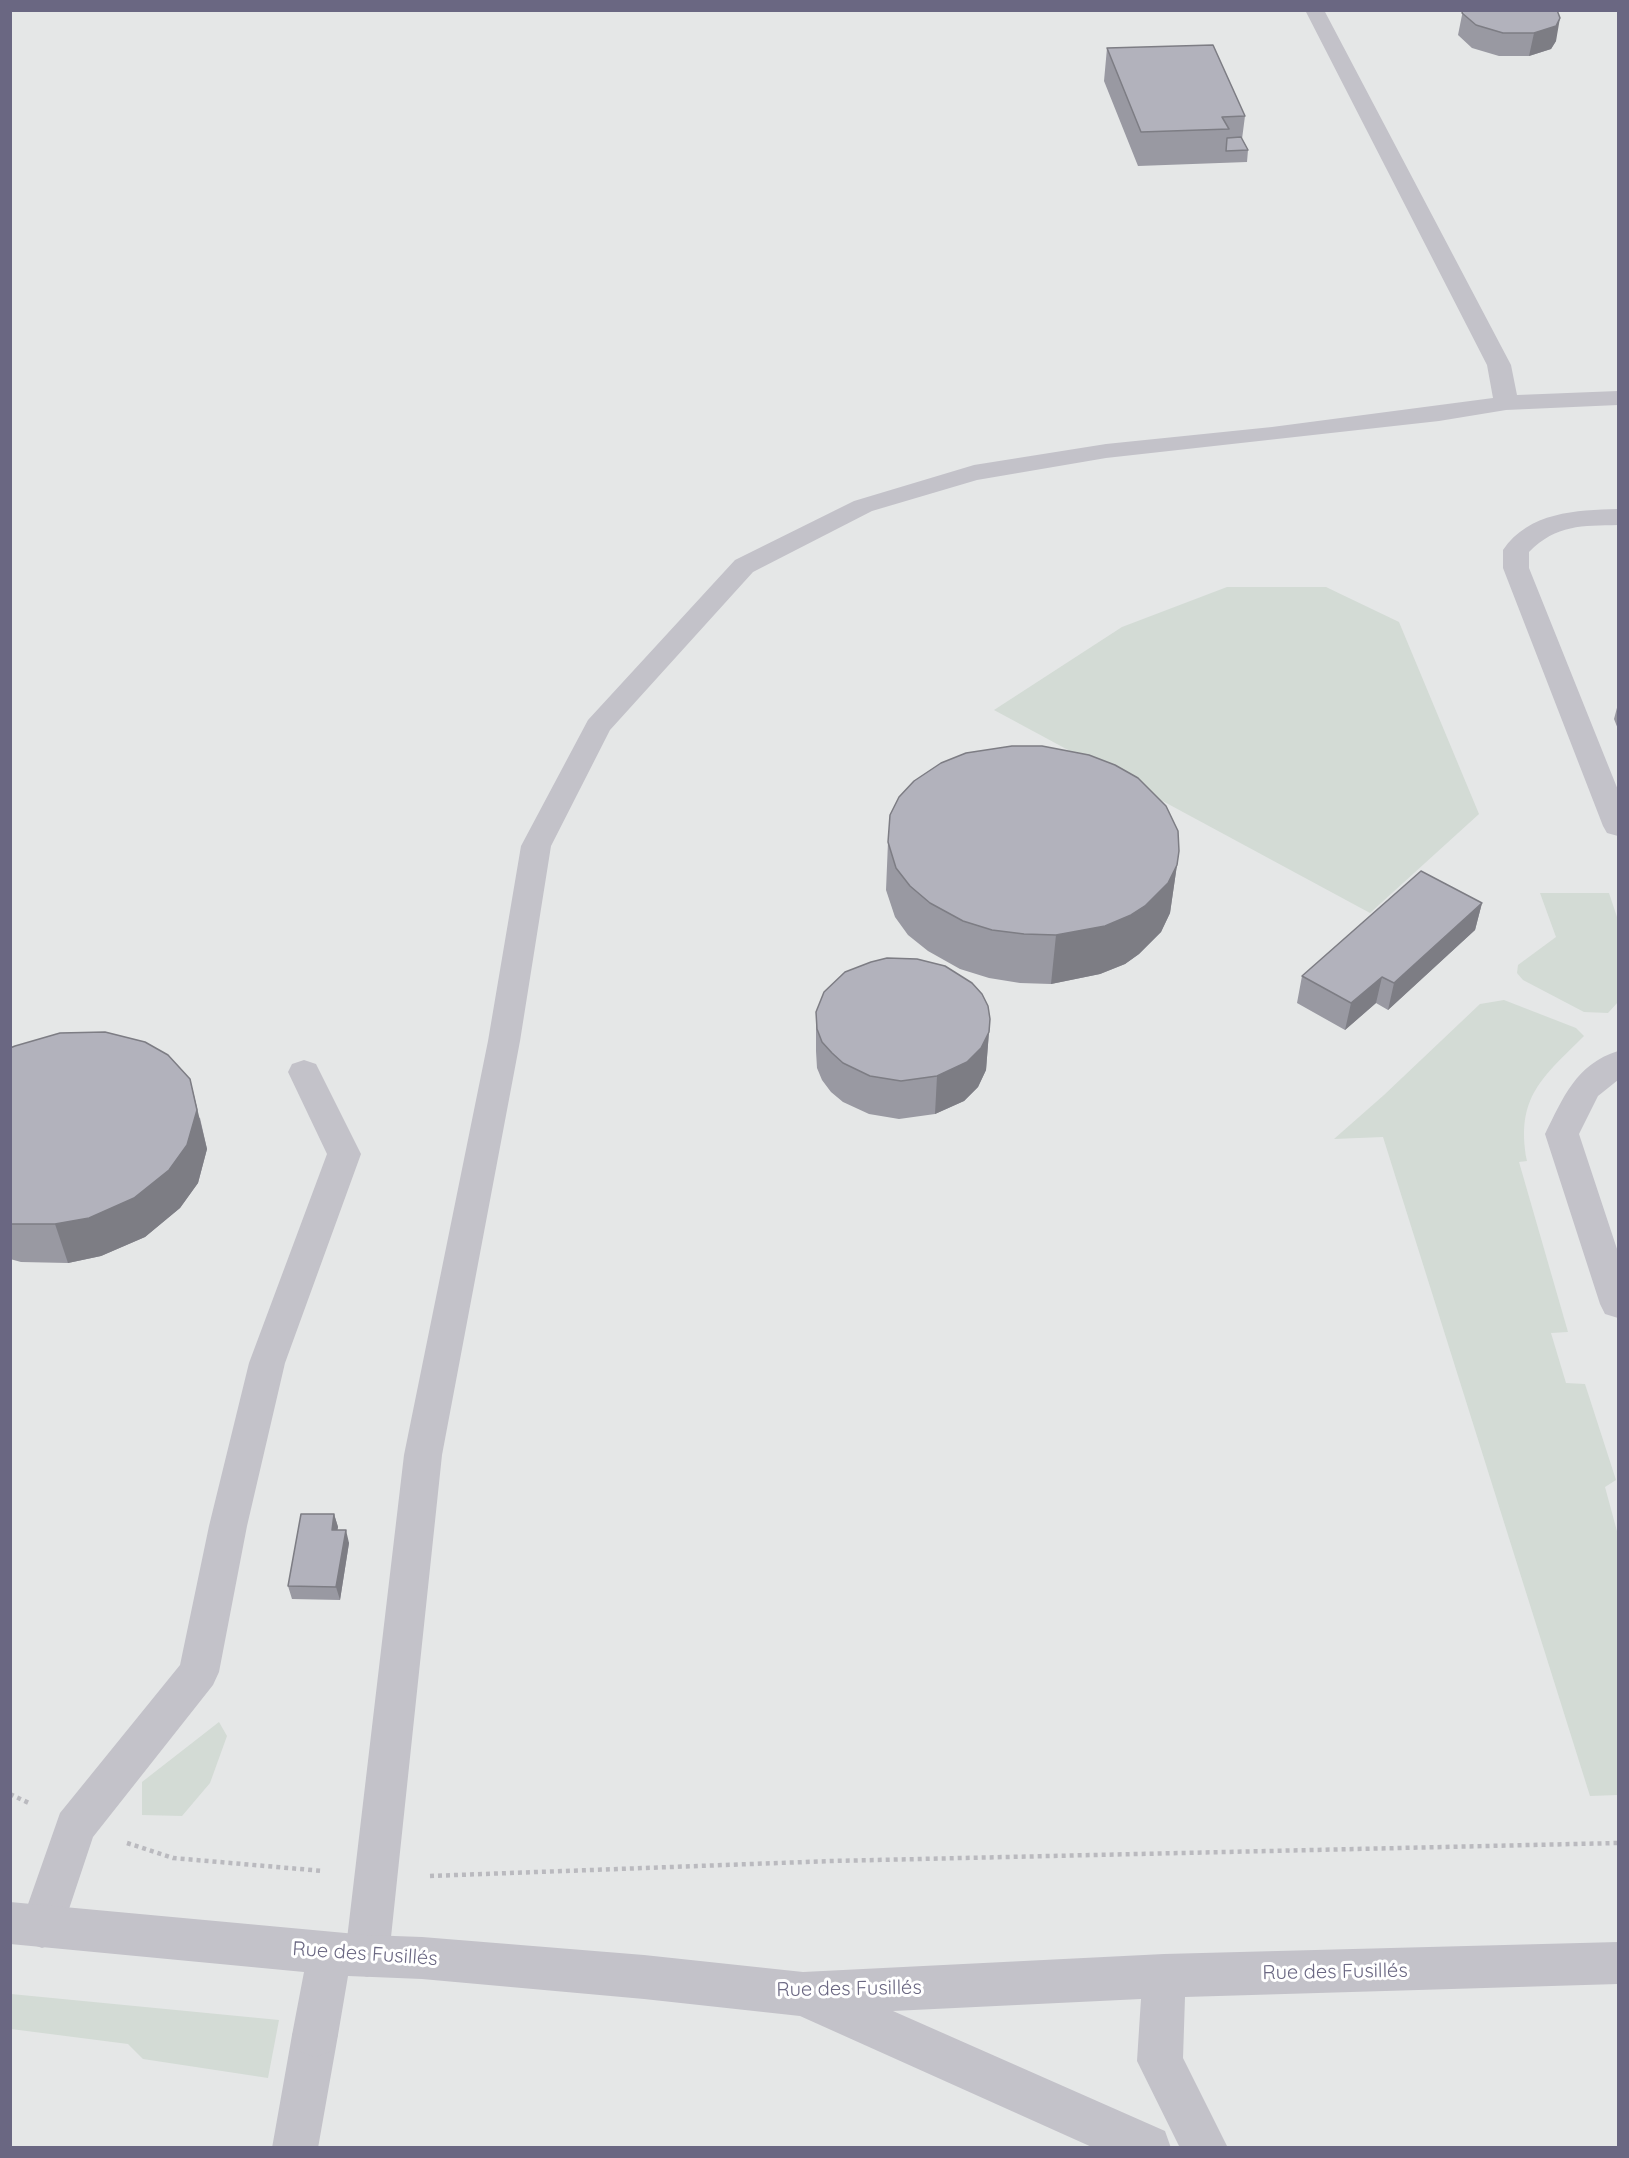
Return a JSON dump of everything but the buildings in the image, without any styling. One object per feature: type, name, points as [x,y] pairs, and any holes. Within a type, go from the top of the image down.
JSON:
[{"type":"street","points":[[1314,10],[1499,365],[1506,403]]},
{"type":"street","points":[[295,2148],[315,2035],[348,1954],[376,1875],[423,1455],[504,1041],[536,846],[598,726],[744,566],[863,506],[974,473],[1106,451],[1344,425],[1506,403],[1618,398]]},
{"type":"street","points":[[1618,517],[1575,518],[1548,525],[1530,535],[1516,550],[1516,568],[1618,826]]},
{"type":"street","points":[[1618,1063],[1585,1088],[1562,1134],[1618,1304]]},
{"type":"street","points":[[26,1925],[75,1827],[200,1671],[228,1526],[267,1363],[344,1154],[304,1072]]},
{"type":"street","name":"Rue des Fusillés","points":[[26,1925],[348,1954],[644,1977],[803,1994],[1164,1976],[1618,1963]]},
{"type":"street","points":[[1164,1976],[1160,2061],[1205,2148]]},
{"type":"street","points":[[803,1994],[1094,2136],[1148,2148]]},
{"type":"path","points":[[10,1794],[75,1827],[173,1858],[397,1877],[844,1861],[1618,1843]]},
{"type":"shaded area","points":[[11,11],[1618,11],[1618,2147],[11,2148]]},
{"type":"shaded area","points":[[1227,587],[1326,587],[1399,622],[1479,814],[1370,913],[994,710],[1122,627]]},
{"type":"shaded area","points":[[1540,893],[1609,893],[1618,920],[1618,1002],[1608,1013],[1584,1012],[1523,980],[1517,973],[1518,965],[1556,937]]},
{"type":"shaded area","points":[[1504,1000],[1576,1028],[1584,1036],[1556,1064],[1536,1090],[1525,1120],[1524,1139],[1527,1161],[1519,1162],[1568,1332],[1551,1333],[1566,1383],[1585,1384],[1616,1480],[1605,1487],[1618,1535],[1618,1795],[1590,1796],[1383,1137],[1334,1139],[1480,1004]]},
{"type":"shaded area","points":[[219,1722],[227,1736],[210,1783],[182,1816],[142,1815],[142,1782]]},
{"type":"shaded area","points":[[11,1994],[279,2020],[268,2078],[143,2059],[128,2044],[11,2029]]}]
